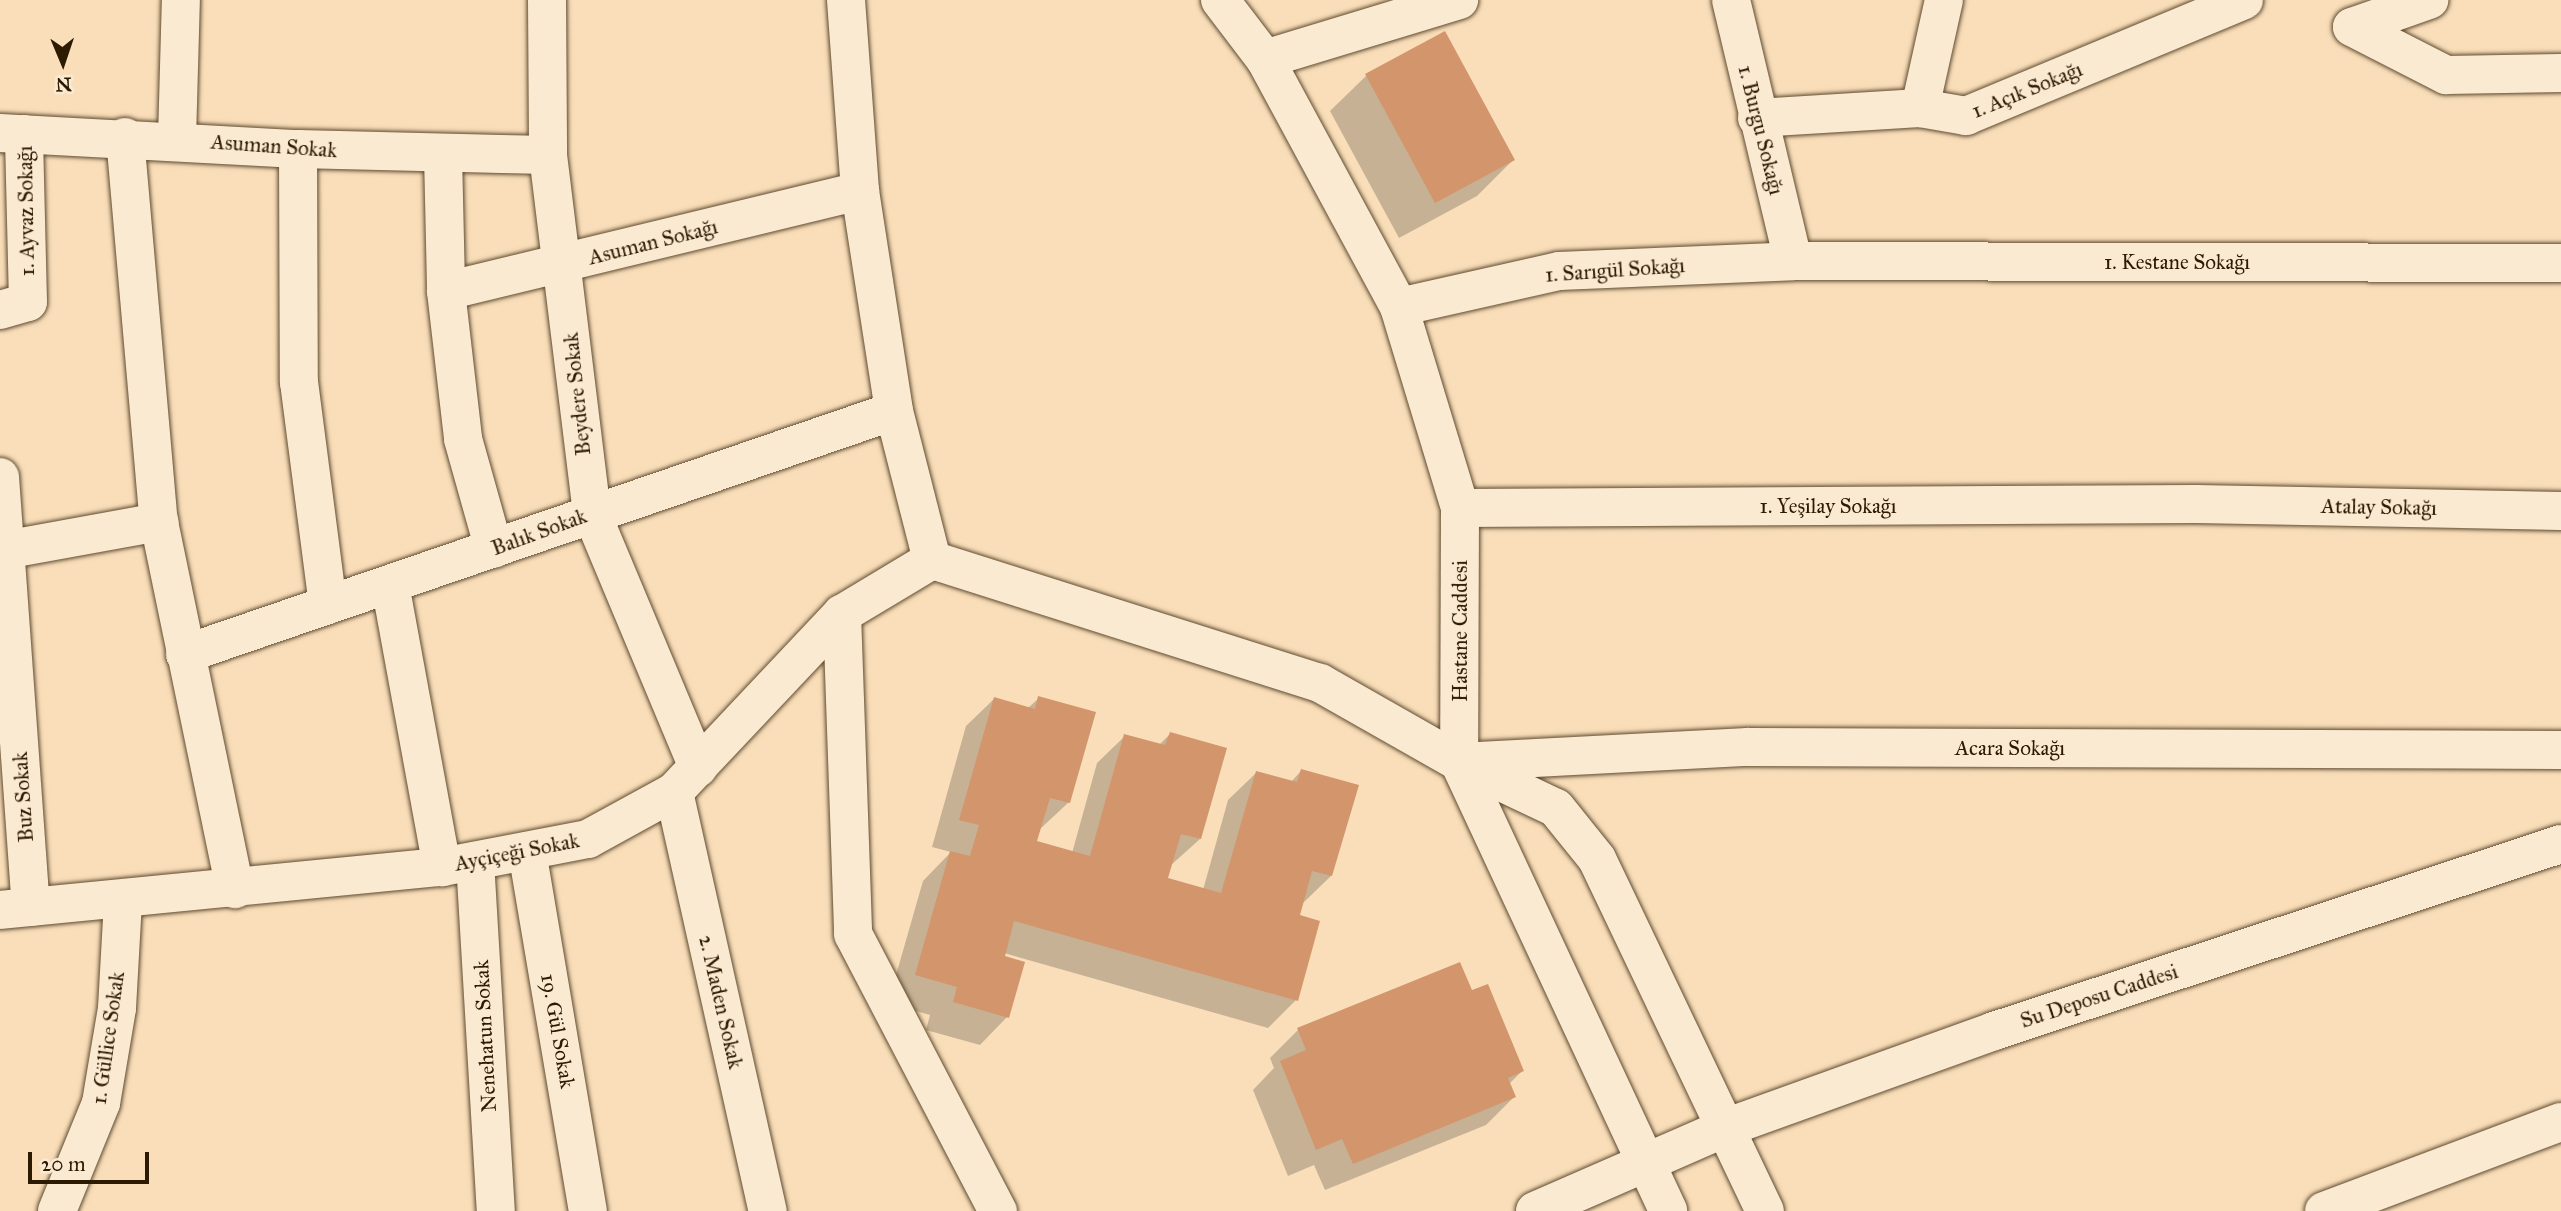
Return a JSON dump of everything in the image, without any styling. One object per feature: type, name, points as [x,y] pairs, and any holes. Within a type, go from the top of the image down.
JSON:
[{"type":"street","points":[[177,139],[181,0]]},
{"type":"street","name":"Beydere Sokak","points":[[547,0],[548,155],[565,264],[576,404],[592,514],[686,780]]},
{"type":"street","points":[[846,0],[860,191],[894,411],[932,560],[1320,682],[1459,762],[1556,808],[1597,859],[1765,1211]]},
{"type":"street","name":"Hastane Caddesi","points":[[1220,0],[1265,59],[1399,306],[1460,508],[1459,762],[1643,1163],[1668,1211]]},
{"type":"street","points":[[1265,59],[1459,0]]},
{"type":"street","name":"1. Burgu Sokağı","points":[[1731,0],[1793,261]]},
{"type":"street","points":[[1920,108],[1944,0]]},
{"type":"street","name":"1. Açık Sokağı","points":[[1757,118],[1920,108],[1966,117],[2244,0]]},
{"type":"street","points":[[2344,13],[2429,0]]},
{"type":"street","points":[[2344,13],[2446,75],[2561,74]]},
{"type":"street","name":"Asuman Sokak","points":[[12,134],[125,136],[298,149],[548,155]]},
{"type":"street","name":"1. Ayvaz Sokağı","points":[[0,310],[28,302],[12,134]]},
{"type":"street","points":[[125,136],[159,522],[235,889]]},
{"type":"street","points":[[298,149],[299,382],[328,605]]},
{"type":"street","points":[[443,154],[446,291],[463,439],[494,548]]},
{"type":"street","name":"Asuman Sokağı","points":[[446,291],[860,191]]},
{"type":"street","name":"1. Sarıgül Sokağı","points":[[1399,306],[1559,271],[1793,261]]},
{"type":"street","name":"1. Kestane Sokağı","points":[[1793,261],[2561,263]]},
{"type":"street","name":"Balık Sokak","points":[[185,654],[894,411]]},
{"type":"street","name":"Buz Sokak","points":[[0,477],[5,550],[16,909]]},
{"type":"street","name":"1. Yeşilay Sokağı","points":[[1460,508],[2196,504]]},
{"type":"street","name":"Atalay Sokağı","points":[[2196,504],[2561,511]]},
{"type":"street","points":[[5,550],[159,522]]},
{"type":"street","name":"Ayçiçeği Sokak","points":[[16,909],[235,889],[459,864],[588,839],[686,780],[842,614],[932,560]]},
{"type":"street","name":"Nenehatun Sokak","points":[[390,584],[459,864],[496,1211]]},
{"type":"street","points":[[842,614],[853,934],[998,1211]]},
{"type":"street","name":"Acara Sokağı","points":[[1459,762],[1748,747],[2561,750]]},
{"type":"street","name":"2. Maden Sokak","points":[[686,780],[768,1211]]},
{"type":"street","name":"Su Deposu Caddesi","points":[[1643,1163],[1725,1128],[1994,1031],[2561,844]]},
{"type":"street","name":"19. Gül Sokak","points":[[527,851],[588,1211]]},
{"type":"street","name":"1. Güllice Sokak","points":[[57,1211],[101,1103],[117,1008],[122,900]]},
{"type":"street","points":[[2324,1211],[2561,1122]]},
{"type":"street","points":[[1535,1211],[1643,1163]]},
{"type":"building","points":[[1445,31],[1515,160],[1435,203],[1365,74]]},
{"type":"building","points":[[1038,696],[1096,712],[1070,803],[1050,798],[1037,841],[1090,856],[1124,734],[1165,745],[1170,732],[1227,748],[1201,839],[1181,834],[1168,878],[1221,893],[1256,771],[1297,782],[1301,769],[1359,785],[1332,876],[1312,871],[1300,915],[1320,921],[1298,1001],[1014,921],[1005,956],[1025,962],[1009,1018],[953,1002],[957,987],[915,975],[950,851],[970,856],[979,825],[959,820],[994,697],[1035,709]]},
{"type":"building","points":[[1460,962],[1472,990],[1488,984],[1524,1071],[1508,1078],[1516,1097],[1353,1164],[1342,1139],[1316,1150],[1280,1061],[1306,1050],[1297,1028]]}]
